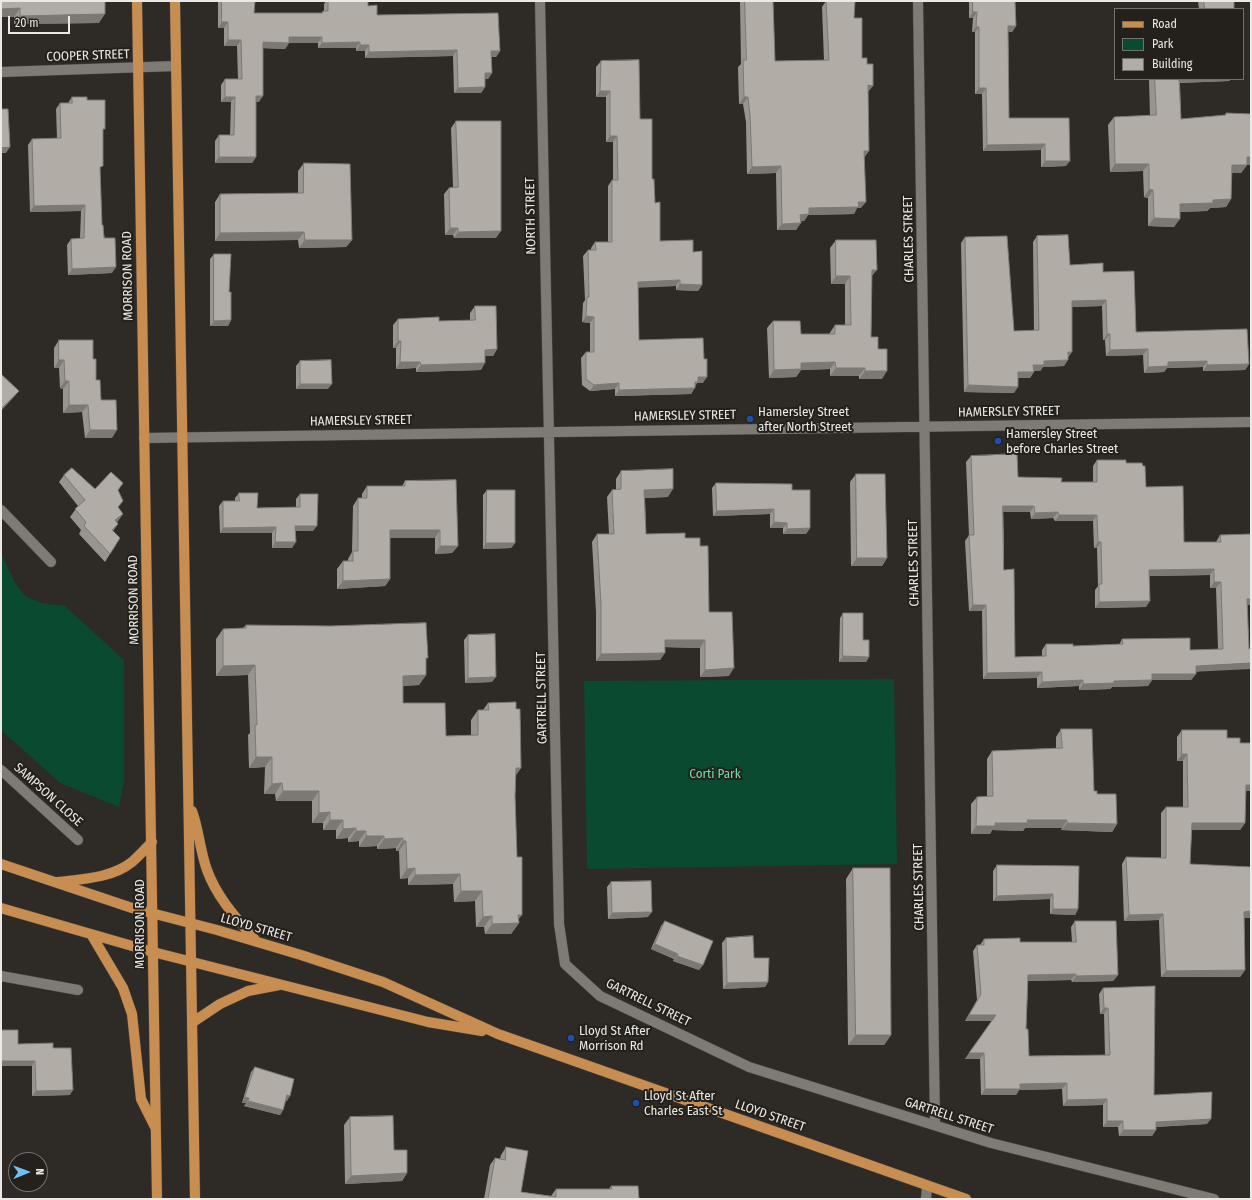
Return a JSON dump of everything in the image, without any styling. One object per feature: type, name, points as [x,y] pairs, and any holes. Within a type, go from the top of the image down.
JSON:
[{"type":"main road","name":"MORRISON ROAD","points":[[137,1],[137,68],[154,915],[153,952],[157,1199]]},
{"type":"main road","points":[[175,1],[195,1199]]},
{"type":"main road","points":[[189,803],[197,825],[206,869],[215,889],[231,913],[257,942]]},
{"type":"main road","points":[[54,882],[86,879],[109,874],[132,862],[152,842]]},
{"type":"main road","name":"LLOYD STREET","points":[[1,864],[154,915],[301,954],[383,982],[498,1034],[927,1186],[952,1197],[966,1199]]},
{"type":"main road","name":"LLOYD STREET","points":[[1,908],[153,952],[428,1022],[498,1034]]},
{"type":"main road","points":[[91,934],[123,988],[132,1014],[141,1099],[156,1130]]},
{"type":"main road","points":[[193,1022],[220,1004],[248,991],[282,984]]},
{"type":"street","name":"NORTH STREET","points":[[540,1],[549,431]]},
{"type":"street","name":"CHARLES STREET","points":[[918,1],[926,426],[935,1124]]},
{"type":"street","name":"COOPER STREET","points":[[1,72],[176,66]]},
{"type":"street","name":"HAMERSLEY STREET","points":[[144,438],[1251,422]]},
{"type":"street","name":"GARTRELL STREET","points":[[549,431],[559,924],[565,964],[600,996],[749,1067],[935,1124],[991,1143],[1214,1199]]},
{"type":"street","points":[[1,510],[51,562]]},
{"type":"street","name":"SAMPSON CLOSE","points":[[1,770],[78,840]]},
{"type":"street","points":[[1,976],[78,990]]},
{"type":"street","points":[[926,1199],[927,1186]]},
{"type":"green space","points":[[1,553],[14,581],[25,596],[41,603],[65,606],[124,660],[124,781],[119,807],[60,783],[1,730]]},
{"type":"green space","name":"Corti Park","points":[[894,679],[897,864],[587,869],[584,681]]},
{"type":"building","points":[[1,1],[105,1],[105,14],[20,16],[20,8],[1,9]]},
{"type":"building","points":[[222,1],[255,1],[254,13],[323,13],[323,11],[328,11],[328,1],[368,1],[368,6],[377,5],[377,15],[498,13],[500,51],[491,51],[492,73],[485,73],[485,87],[458,88],[457,50],[369,52],[369,45],[360,45],[360,42],[322,43],[322,37],[289,37],[289,43],[263,42],[263,96],[256,96],[256,157],[219,157],[219,135],[234,135],[235,97],[225,97],[225,79],[242,79],[241,40],[228,40],[228,22],[222,22]]},
{"type":"building","points":[[745,1],[773,1],[775,61],[829,60],[826,1],[855,1],[854,18],[862,18],[862,58],[867,58],[867,64],[873,64],[873,86],[868,85],[869,151],[864,151],[866,202],[858,202],[859,207],[809,208],[809,214],[800,215],[801,223],[782,224],[781,166],[752,167],[748,97],[744,97],[743,60],[746,60]]},
{"type":"building","points":[[973,1],[1015,1],[1016,26],[1008,26],[1009,118],[1069,118],[1070,161],[1045,161],[1045,144],[987,145],[986,88],[979,88],[979,27],[976,27],[977,12],[973,12]]},
{"type":"building","points":[[1204,1],[1234,1],[1234,8],[1205,8]]},
{"type":"building","points":[[639,60],[640,119],[652,119],[652,179],[654,179],[655,203],[660,202],[660,241],[693,240],[693,252],[702,251],[702,285],[680,284],[680,280],[638,282],[639,340],[703,338],[704,359],[707,359],[707,377],[698,377],[698,382],[695,382],[695,388],[619,390],[619,383],[594,385],[586,379],[586,352],[594,352],[594,317],[586,316],[587,297],[589,297],[588,250],[596,250],[595,242],[612,242],[612,180],[618,180],[617,136],[610,136],[610,91],[600,91],[601,61]]},
{"type":"building","points":[[1155,80],[1179,80],[1181,119],[1226,115],[1226,113],[1251,114],[1251,157],[1247,157],[1247,165],[1232,165],[1231,199],[1213,200],[1213,203],[1180,204],[1180,219],[1154,218],[1153,190],[1149,189],[1149,164],[1115,164],[1114,117],[1156,115]]},
{"type":"building","points":[[72,97],[87,97],[87,100],[105,100],[103,166],[100,167],[102,225],[104,238],[115,238],[116,267],[72,269],[71,239],[84,238],[85,205],[34,206],[32,139],[61,138],[60,103],[72,103]]},
{"type":"building","points":[[1,109],[8,109],[10,147],[1,148]]},
{"type":"building","points":[[456,121],[501,121],[501,231],[458,232],[458,228],[450,228],[449,188],[458,187]]},
{"type":"building","points":[[304,163],[350,164],[352,240],[305,240],[304,232],[220,233],[220,194],[303,193]]},
{"type":"building","points":[[1068,235],[1070,265],[1103,263],[1103,272],[1134,271],[1136,332],[1247,329],[1249,364],[1207,365],[1207,361],[1168,362],[1168,366],[1148,367],[1148,349],[1110,350],[1110,334],[1107,334],[1106,300],[1072,301],[1072,352],[1068,352],[1068,360],[1044,361],[1044,365],[1033,365],[1034,372],[1018,372],[1018,387],[968,385],[965,237],[1007,236],[1014,331],[1039,330],[1037,236]]},
{"type":"building","points":[[836,240],[876,240],[877,270],[872,270],[871,337],[878,337],[878,349],[887,349],[887,371],[865,371],[865,368],[836,368],[835,362],[801,363],[801,369],[774,370],[773,321],[800,321],[801,334],[835,334],[835,325],[851,325],[850,276],[836,276]]},
{"type":"building","points":[[214,254],[231,254],[229,292],[231,292],[231,320],[214,321]]},
{"type":"building","points":[[475,306],[496,306],[497,349],[485,350],[485,363],[421,365],[420,362],[400,362],[401,341],[398,341],[398,319],[439,317],[439,321],[475,320]]},
{"type":"building","points":[[59,340],[93,340],[93,359],[96,359],[96,380],[100,380],[101,400],[116,400],[117,430],[90,430],[88,405],[69,405],[69,381],[65,381],[64,360],[59,360]]},
{"type":"building","points":[[331,360],[332,384],[300,384],[300,361]]},
{"type":"building","points":[[1,374],[19,391],[1,409]]},
{"type":"building","points":[[1017,454],[1018,477],[1062,478],[1061,482],[1097,482],[1097,460],[1126,460],[1126,463],[1142,463],[1143,466],[1145,466],[1146,487],[1183,486],[1184,542],[1221,542],[1220,535],[1251,534],[1251,599],[1247,599],[1251,663],[1196,666],[1196,674],[1152,674],[1152,680],[1114,681],[1114,683],[1083,684],[1083,680],[1042,682],[1042,672],[987,673],[986,605],[973,605],[969,535],[974,535],[971,456]],"holes":[[[1003,506],[1034,506],[1035,513],[1058,512],[1059,515],[1097,515],[1098,542],[1101,542],[1102,584],[1099,584],[1099,602],[1150,601],[1149,570],[1214,569],[1214,582],[1221,582],[1223,649],[1190,650],[1190,638],[1122,639],[1123,644],[1073,646],[1073,644],[1046,644],[1046,656],[1015,657],[1014,569],[1004,570]]]},
{"type":"building","points":[[72,468],[95,489],[111,472],[123,483],[118,490],[123,501],[118,507],[123,514],[115,520],[118,524],[112,530],[120,538],[110,554],[84,526],[86,522],[75,509],[85,500],[64,475]]},
{"type":"building","points":[[673,469],[673,489],[644,490],[646,534],[685,533],[685,538],[700,538],[700,546],[708,546],[709,612],[732,612],[734,668],[705,670],[705,640],[665,640],[665,653],[601,654],[601,604],[597,534],[614,534],[612,490],[621,489],[621,471]]},
{"type":"building","points":[[856,474],[885,474],[887,558],[857,558]]},
{"type":"building","points":[[456,480],[458,546],[440,546],[440,530],[390,530],[390,579],[343,581],[343,561],[353,561],[353,551],[358,551],[358,498],[367,498],[367,486],[405,486],[405,481]]},
{"type":"building","points":[[716,483],[792,484],[792,490],[810,490],[810,528],[787,529],[787,523],[774,522],[774,509],[717,511]]},
{"type":"building","points":[[487,490],[515,490],[515,543],[486,543]]},
{"type":"building","points":[[239,493],[258,493],[257,508],[300,507],[300,494],[318,494],[317,526],[295,526],[296,542],[275,542],[276,527],[223,528],[223,501],[239,501]]},
{"type":"building","points":[[843,613],[863,613],[863,640],[869,640],[869,657],[843,656]]},
{"type":"building","points":[[426,623],[428,658],[426,658],[426,675],[403,676],[403,703],[445,703],[446,736],[478,735],[478,710],[489,710],[488,703],[516,702],[516,709],[520,709],[521,768],[516,768],[515,796],[517,857],[522,857],[522,915],[518,915],[519,923],[492,924],[492,916],[483,917],[482,891],[461,891],[460,874],[415,875],[415,868],[407,869],[406,841],[403,841],[403,838],[384,839],[384,836],[366,836],[366,831],[356,831],[356,828],[343,829],[343,820],[330,820],[330,812],[319,813],[319,791],[283,791],[282,783],[272,784],[272,757],[256,757],[255,725],[257,725],[255,665],[223,666],[223,629],[246,628],[246,625],[330,626]]},
{"type":"building","points":[[495,634],[496,677],[468,678],[468,635]]},
{"type":"building","points":[[1061,729],[1092,729],[1094,791],[1097,791],[1097,794],[1116,794],[1117,824],[1067,823],[1067,820],[1027,820],[1028,823],[995,823],[995,826],[976,826],[977,797],[993,796],[992,751],[1062,748]]},
{"type":"building","points":[[1182,730],[1227,730],[1227,738],[1240,738],[1240,743],[1251,743],[1251,785],[1246,785],[1245,823],[1192,823],[1190,864],[1251,867],[1251,911],[1244,912],[1245,970],[1166,971],[1163,914],[1129,915],[1126,857],[1166,858],[1166,807],[1188,807],[1187,754],[1182,754]]},
{"type":"building","points":[[997,865],[1079,866],[1078,909],[1053,909],[1053,894],[997,896]]},
{"type":"building","points":[[853,868],[890,868],[891,1035],[856,1035]]},
{"type":"building","points":[[651,881],[652,912],[612,913],[611,882]]},
{"type":"building","points":[[665,921],[713,941],[703,965],[677,956],[678,954],[655,944]]},
{"type":"building","points":[[1075,921],[1116,921],[1118,975],[1028,975],[1026,1029],[1028,1029],[1029,1056],[1110,1055],[1108,1008],[1104,1008],[1103,988],[1155,986],[1154,1095],[1212,1092],[1211,1119],[1156,1122],[1156,1130],[1123,1130],[1123,1121],[1107,1121],[1107,1099],[1067,1100],[1067,1083],[1020,1084],[1020,1089],[985,1089],[984,1053],[969,1053],[996,1015],[969,1015],[981,994],[977,945],[984,945],[984,939],[1020,938],[1020,942],[1076,942]]},
{"type":"building","points":[[753,936],[754,958],[769,958],[768,982],[727,983],[726,938]]},
{"type":"building","points":[[1,1030],[18,1030],[18,1044],[53,1043],[53,1048],[71,1048],[73,1090],[36,1091],[35,1061],[1,1061]]},
{"type":"building","points":[[255,1067],[294,1079],[290,1096],[287,1095],[283,1110],[248,1101],[249,1098],[245,1097]]},
{"type":"building","points":[[393,1116],[394,1150],[407,1150],[407,1173],[351,1176],[350,1117]]},
{"type":"building","points":[[506,1147],[528,1151],[521,1192],[556,1197],[556,1189],[612,1189],[611,1186],[638,1186],[639,1199],[488,1199],[495,1158],[505,1160]]},
{"type":"place","name":"Hamersley Street after North Street","points":[[750,419]]},
{"type":"place","name":"Hamersley Street before Charles Street","points":[[998,441]]},
{"type":"place","name":"Lloyd St After Morrison Rd","points":[[571,1038]]},
{"type":"place","name":"Lloyd St After Charles East St","points":[[636,1103]]}]
